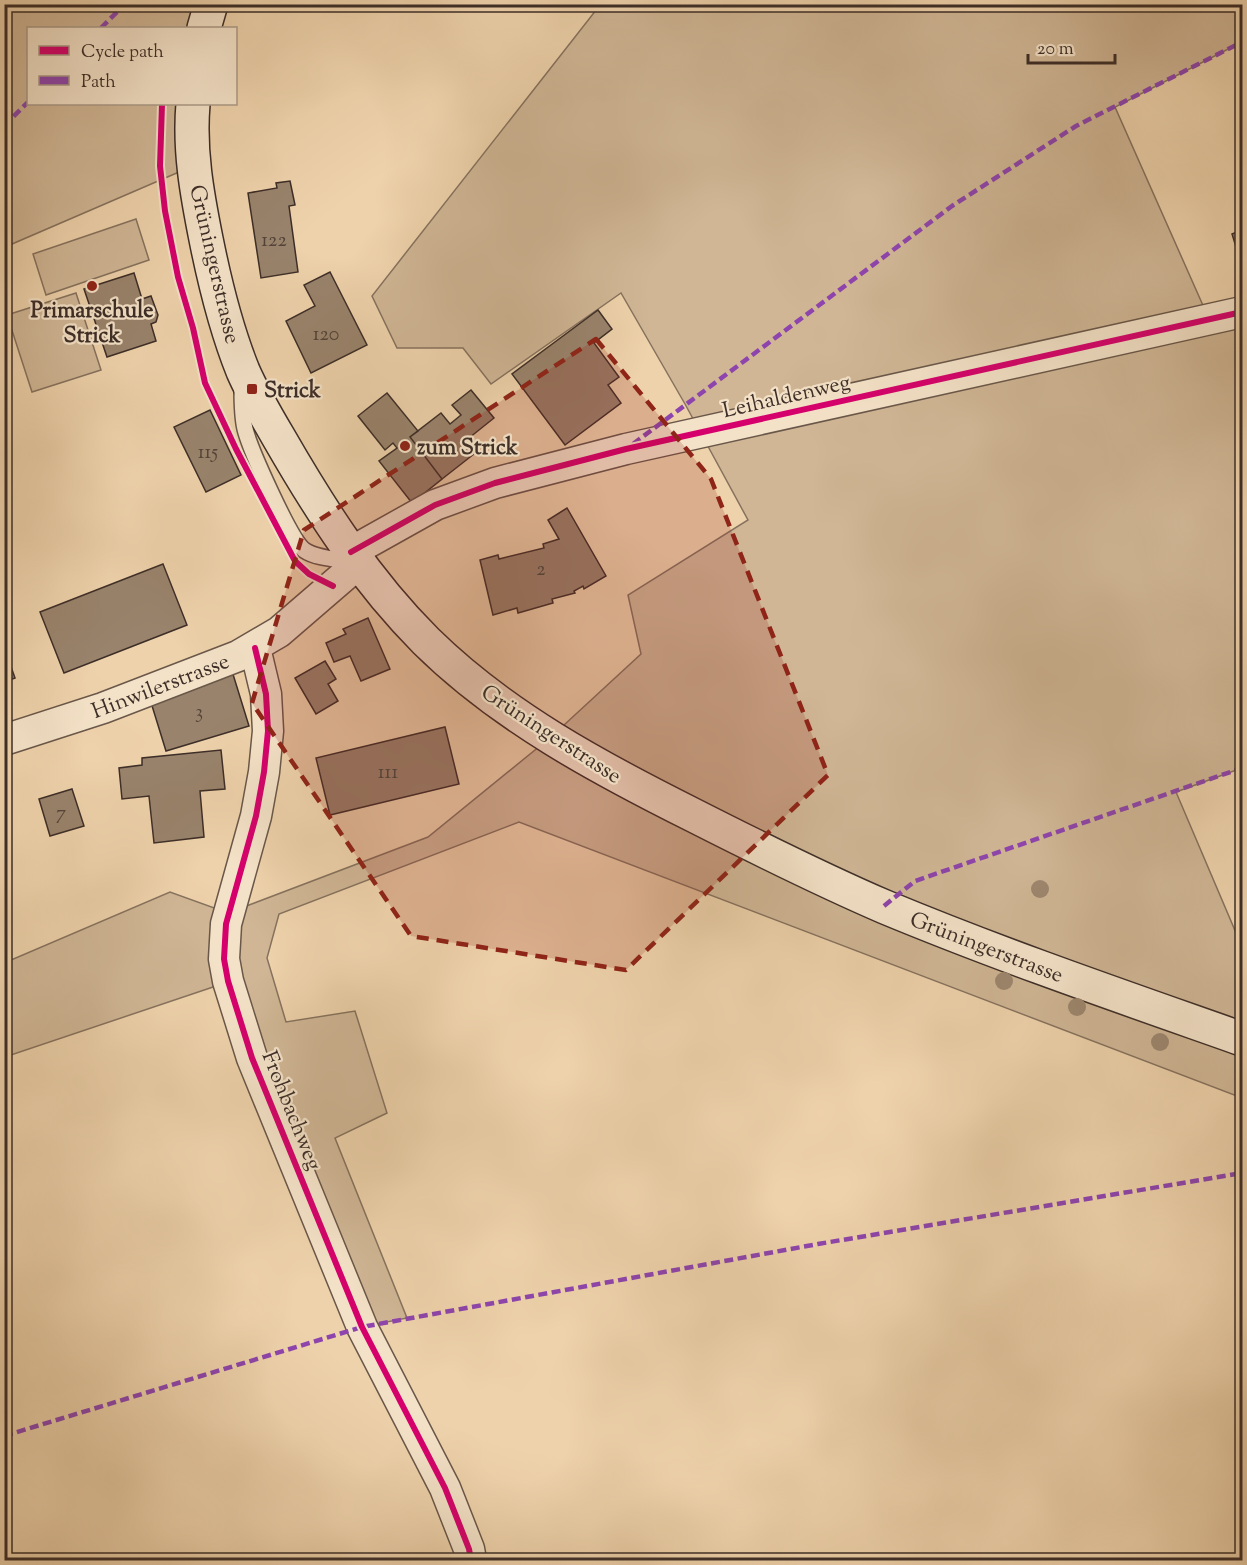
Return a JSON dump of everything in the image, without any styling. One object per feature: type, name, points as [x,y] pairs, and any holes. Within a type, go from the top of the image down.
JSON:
[{"type":"main road","points":[[204,27],[211,4]]},
{"type":"main road","name":"Grüningerstrasse","points":[[193,105],[193,166],[201,214],[220,298],[243,370],[267,417],[323,513],[355,558],[394,608],[459,671],[519,717],[626,782],[751,845],[884,906],[1054,973],[1242,1039]]},
{"type":"street","name":"Leihaldenweg","points":[[355,558],[409,518],[435,505],[495,483],[638,446],[1242,312]]},
{"type":"street","name":"Hinwilerstrasse","points":[[4,740],[120,701],[255,648],[279,632],[355,558]]},
{"type":"street","name":"Frohbachweg","points":[[255,648],[266,694],[267,741],[256,816],[226,924],[224,953],[228,981],[252,1058],[362,1327],[445,1488],[469,1549],[471,1560]]},
{"type":"highlighted area","points":[[596,339],[711,479],[828,775],[626,970],[411,936],[252,703],[304,530]]},
{"type":"shaded area","points":[[5,5],[211,5],[204,27],[27,27],[27,105],[193,105],[193,166],[5,247]]},
{"type":"shaded area","points":[[600,5],[1242,5],[1242,42],[1115,107],[1209,319],[1242,312],[1242,768],[1176,792],[1242,947],[1242,1098],[519,822],[279,914],[267,958],[286,1022],[355,1011],[387,1113],[335,1138],[407,1318],[362,1327],[228,982],[5,1057],[4,963],[170,892],[228,913],[428,837],[551,737],[641,654],[628,595],[748,520],[621,293],[491,384],[463,348],[397,348],[372,296]]},
{"type":"shaded area","points":[[136,219],[149,260],[46,295],[33,254]]},
{"type":"shaded area","points":[[76,293],[101,370],[32,392],[7,315]]},
{"type":"building","points":[[290,181],[295,205],[289,206],[298,272],[261,278],[248,193],[277,188],[276,183]]},
{"type":"building","points":[[1242,230],[1242,266],[1232,234]]},
{"type":"building","points":[[330,272],[367,345],[311,373],[286,321],[315,306],[304,285]]},
{"type":"building","points":[[134,273],[142,299],[151,296],[158,315],[156,322],[151,324],[156,341],[107,357],[84,289]]},
{"type":"building","points":[[598,310],[612,329],[594,343],[619,377],[608,385],[621,403],[565,445],[512,374]]},
{"type":"building","points":[[471,390],[494,418],[464,442],[474,454],[442,479],[410,437],[441,413],[450,424],[461,415],[452,405]]},
{"type":"building","name":"zum Strick","points":[[387,393],[418,431],[410,437],[442,479],[412,503],[379,461],[397,448],[393,443],[385,450],[358,416]]},
{"type":"building","points":[[210,410],[241,475],[206,492],[174,427]]},
{"type":"building","points":[[567,508],[606,576],[584,589],[583,586],[574,591],[575,593],[552,599],[553,603],[518,613],[517,608],[493,615],[480,560],[498,555],[499,559],[544,548],[543,544],[559,539],[548,520]]},
{"type":"building","points":[[163,564],[187,625],[64,673],[40,612]]},
{"type":"building","points":[[368,618],[390,669],[361,681],[350,656],[334,662],[326,643],[346,634],[343,629]]},
{"type":"building","points":[[4,647],[15,678],[4,682]]},
{"type":"building","points":[[325,661],[336,679],[328,684],[338,701],[316,714],[295,678]]},
{"type":"building","points":[[232,671],[249,726],[166,751],[149,696]]},
{"type":"building","points":[[445,727],[459,784],[330,815],[316,758]]},
{"type":"building","points":[[221,750],[225,789],[200,791],[204,837],[154,843],[149,796],[122,799],[119,768],[142,765],[142,758]]},
{"type":"building","points":[[72,789],[84,826],[50,836],[39,799]]},
{"type":"marked path","points":[[102,27],[125,4]]},
{"type":"marked path","points":[[633,444],[952,206],[1076,126],[1242,42]]},
{"type":"marked path","points":[[4,126],[27,103]]},
{"type":"marked path","points":[[884,906],[915,881],[1242,768]]},
{"type":"marked path","points":[[4,1436],[362,1327],[818,1244],[1242,1173]]},
{"type":"cycle path","points":[[162,105],[160,166],[165,211],[178,277],[193,328],[205,383],[236,449],[295,561],[309,574],[333,586]]},
{"type":"cycle path","points":[[351,552],[435,505],[495,483],[626,449],[1242,312]]},
{"type":"cycle path","points":[[255,648],[266,694],[268,731],[256,816],[226,924],[224,959],[228,981],[252,1058],[362,1327],[445,1488],[469,1549],[471,1560]]},
{"type":"place","name":"Primarschule Strick","points":[[92,286]]},
{"type":"place","name":"Strick","points":[[252,389]]},
{"type":"place","name":"zum Strick","points":[[405,446]]}]
